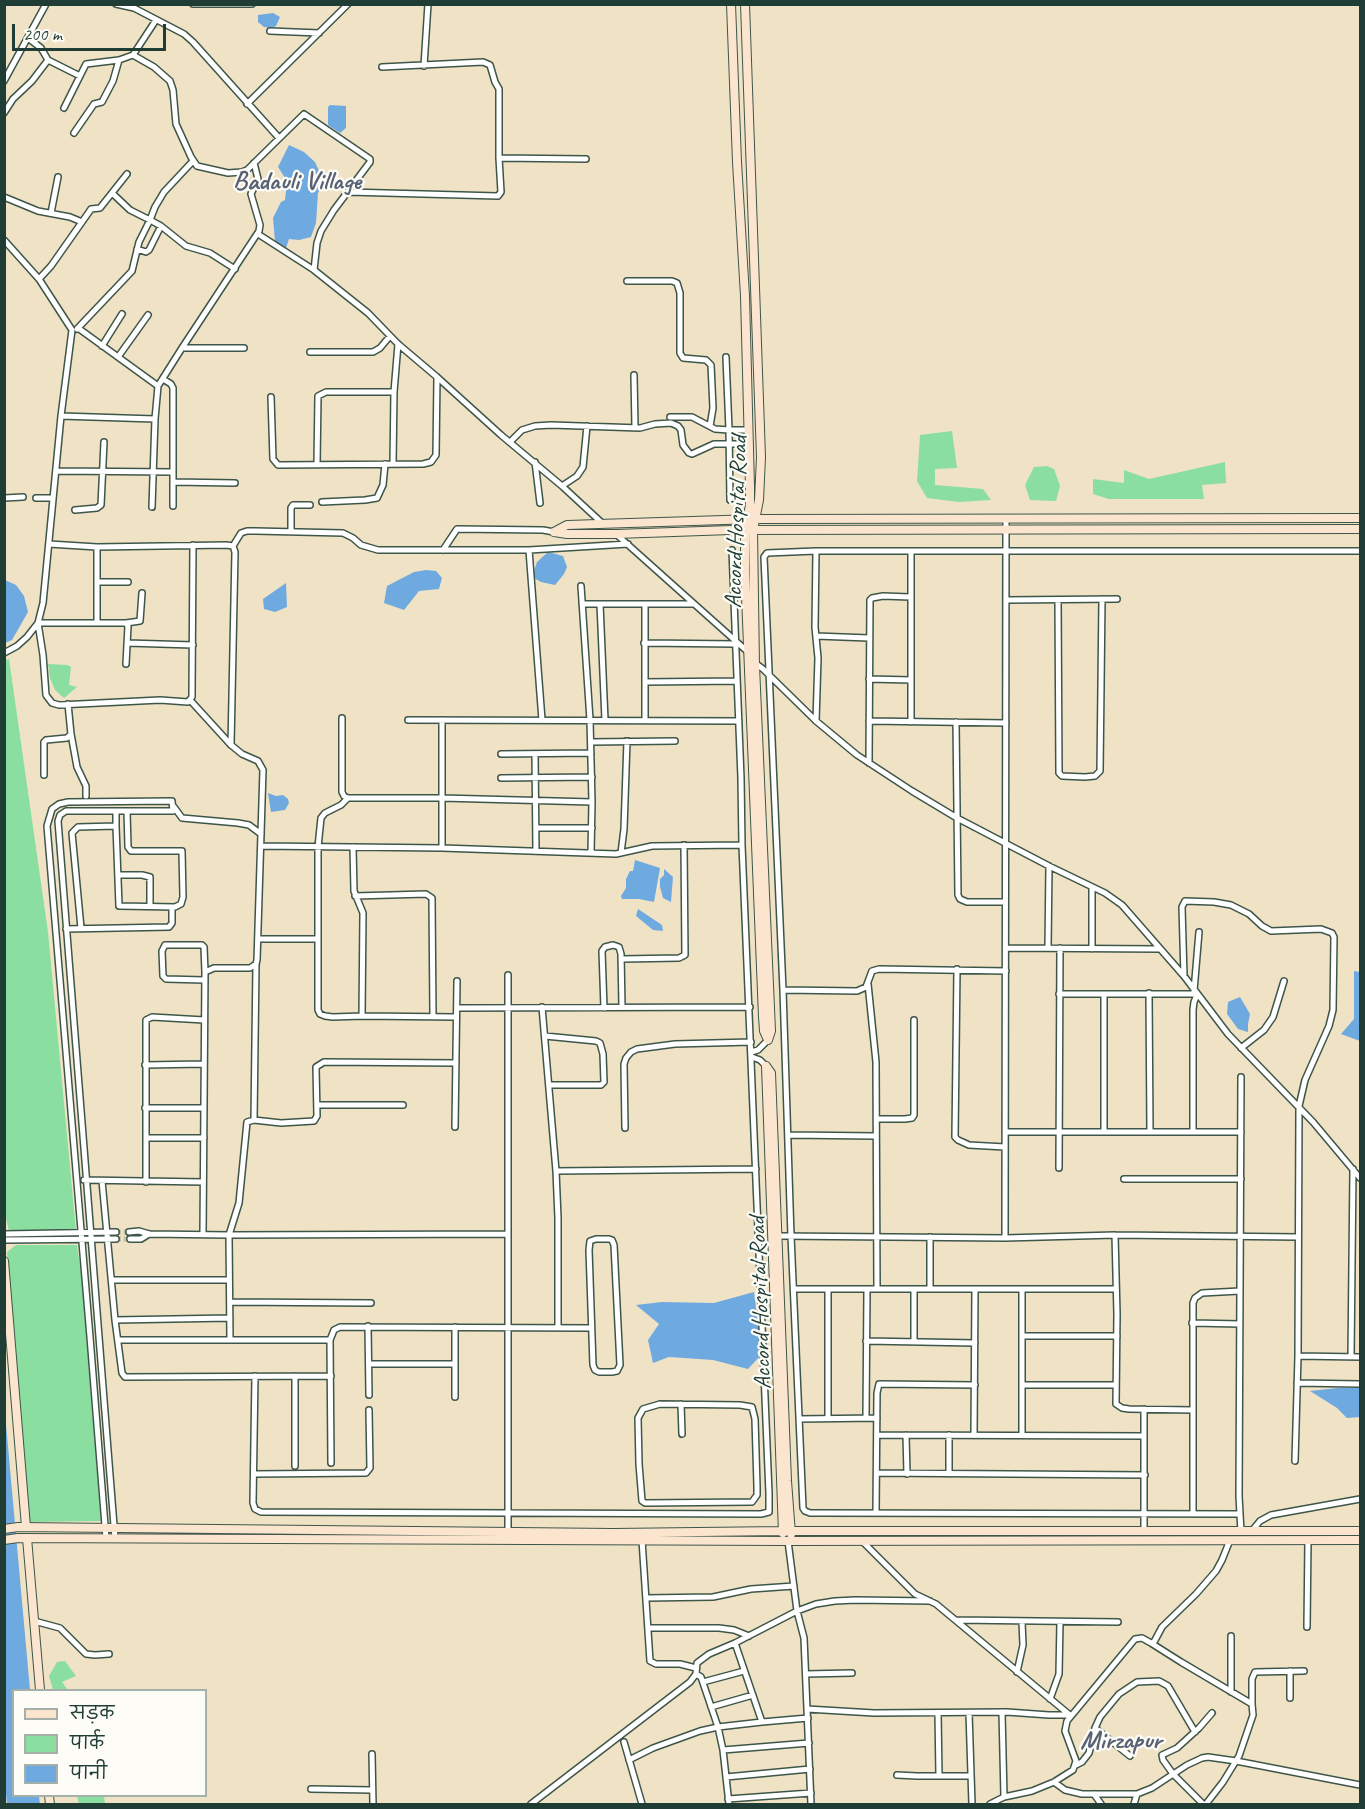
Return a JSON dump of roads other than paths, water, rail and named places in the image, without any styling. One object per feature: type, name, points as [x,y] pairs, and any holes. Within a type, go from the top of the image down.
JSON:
[{"type":"street","points":[[4,81],[46,4]]},
{"type":"street","points":[[116,4],[135,6],[184,34],[279,138]]},
{"type":"street","points":[[193,4],[252,4]]},
{"type":"street","points":[[247,104],[348,4]]},
{"type":"street","points":[[424,66],[428,4]]},
{"type":"street","points":[[731,4],[745,296],[751,519],[745,571],[763,1017],[764,1032],[768,1040],[759,1050],[751,1054]]},
{"type":"street","name":"Accord Hospital Road","points":[[745,4],[761,456],[760,484],[751,519]]},
{"type":"street","points":[[64,108],[86,64],[119,60],[133,55],[156,20]]},
{"type":"street","points":[[270,31],[319,33]]},
{"type":"street","points":[[28,38],[40,48],[48,60],[80,76]]},
{"type":"street","points":[[133,55],[154,67],[170,81],[174,90],[176,123],[193,161],[202,168],[228,173],[242,172],[254,164],[305,114],[370,159],[321,231],[317,243],[314,270]]},
{"type":"street","points":[[4,113],[13,99],[32,81],[48,60]]},
{"type":"street","points":[[74,133],[94,104],[102,102],[113,81],[119,60]]},
{"type":"street","points":[[348,192],[498,196],[501,192],[499,89],[490,65],[483,62],[381,67]]},
{"type":"street","points":[[499,158],[586,159]]},
{"type":"street","points":[[190,700],[188,702],[160,699],[52,703],[46,695],[38,623],[43,603],[61,416],[75,329],[130,274],[142,235],[164,192],[193,161]]},
{"type":"street","points":[[152,507],[155,419],[159,386],[258,234],[260,225],[251,194],[258,179],[254,164]]},
{"type":"street","points":[[39,279],[90,210],[100,208],[127,174]]},
{"type":"street","points":[[51,213],[58,177]]},
{"type":"street","points":[[112,193],[130,210],[161,225],[186,246],[210,253],[235,268]]},
{"type":"street","points":[[4,197],[31,208],[82,222]]},
{"type":"street","points":[[137,249],[148,251],[161,225]]},
{"type":"street","points":[[258,234],[314,270],[368,313],[398,344],[602,523]]},
{"type":"street","points":[[4,240],[39,279],[75,329],[159,386]]},
{"type":"street","points":[[627,281],[677,283],[680,293],[680,353],[683,358],[706,360],[711,364],[713,408],[710,426]]},
{"type":"street","points":[[102,346],[122,314]]},
{"type":"street","points":[[118,357],[148,315]]},
{"type":"street","points":[[310,352],[373,351],[380,348],[390,336]]},
{"type":"street","points":[[393,464],[394,392],[398,344]]},
{"type":"street","points":[[182,348],[244,348]]},
{"type":"street","points":[[726,357],[730,500]]},
{"type":"street","points":[[634,375],[635,428]]},
{"type":"street","points":[[271,397],[274,462],[281,465],[423,464],[431,462],[436,455],[437,377]]},
{"type":"street","points":[[164,380],[173,386],[173,506]]},
{"type":"street","points":[[317,464],[316,406],[320,393],[394,392]]},
{"type":"street","points":[[61,416],[155,419]]},
{"type":"street","points":[[670,417],[698,418],[710,426],[729,430],[747,430]]},
{"type":"street","points":[[510,442],[522,430],[535,426],[644,428],[659,423],[676,424],[681,430],[683,445],[692,454],[714,444],[748,444]]},
{"type":"street","points":[[562,486],[577,476],[583,467],[587,426]]},
{"type":"street","points":[[75,510],[97,508],[101,505],[104,442]]},
{"type":"street","points":[[535,462],[540,503]]},
{"type":"street","points":[[322,502],[377,498],[383,485],[386,464]]},
{"type":"street","points":[[56,471],[173,472]]},
{"type":"street","points":[[173,482],[235,483]]},
{"type":"street","points":[[4,498],[23,497]]},
{"type":"street","points":[[36,498],[53,498]]},
{"type":"street","points":[[291,532],[293,505],[310,505]]},
{"type":"street","points":[[1005,1238],[1006,518]]},
{"type":"street","points":[[554,532],[567,525],[751,519],[1360,518]]},
{"type":"street","points":[[443,550],[457,529],[567,534],[749,530],[1360,530]]},
{"type":"street","name":"Accord Hospital Road","points":[[749,530],[771,1031],[768,1040]]},
{"type":"street","points":[[233,546],[241,533],[247,531],[343,533],[354,538],[361,545],[378,550],[529,550],[628,544]]},
{"type":"street","points":[[616,534],[748,652]]},
{"type":"street","points":[[49,544],[97,547],[233,546]]},
{"type":"street","points":[[190,700],[192,694],[193,545]]},
{"type":"street","points":[[231,745],[235,552],[233,546]]},
{"type":"street","points":[[97,547],[97,622]]},
{"type":"street","points":[[529,550],[542,720]]},
{"type":"street","points":[[255,1376],[254,1507],[261,1512],[761,1514],[767,1513],[770,1508],[732,550]]},
{"type":"street","points":[[1240,1514],[821,1514],[805,1511],[802,1503],[765,554],[816,551],[1360,551]]},
{"type":"street","points":[[816,551],[818,658],[816,721]]},
{"type":"street","points":[[911,551],[911,722]]},
{"type":"street","points":[[98,582],[128,582]]},
{"type":"street","points":[[581,586],[591,742],[591,853]]},
{"type":"street","points":[[38,623],[140,621],[142,592]]},
{"type":"street","points":[[869,763],[870,600],[884,596],[910,597]]},
{"type":"street","points":[[1058,600],[1059,773],[1062,776],[1091,777],[1100,771],[1102,599]]},
{"type":"street","points":[[1007,600],[1117,599]]},
{"type":"street","points":[[582,604],[694,604]]},
{"type":"street","points":[[600,604],[605,720]]},
{"type":"street","points":[[645,604],[645,720]]},
{"type":"street","points":[[4,653],[17,646],[38,623]]},
{"type":"street","points":[[126,623],[128,626],[126,664]]},
{"type":"street","points":[[816,636],[869,638]]},
{"type":"street","points":[[127,643],[192,645]]},
{"type":"street","points":[[644,643],[736,643]]},
{"type":"street","points":[[755,663],[816,721],[856,755],[957,818],[1105,893],[1122,905],[1184,976],[1241,1048],[1299,1106],[1360,1178]]},
{"type":"street","points":[[869,679],[911,681]]},
{"type":"street","points":[[645,682],[737,681]]},
{"type":"street","points":[[190,700],[231,745],[242,754],[258,760],[263,770],[256,964],[254,1120]]},
{"type":"street","points":[[68,704],[77,766],[86,786],[86,796]]},
{"type":"street","points":[[342,718],[342,792],[348,798],[592,802]]},
{"type":"street","points":[[408,720],[739,721]]},
{"type":"street","points":[[442,720],[442,848]]},
{"type":"street","points":[[869,721],[1006,723]]},
{"type":"street","points":[[956,722],[957,883],[960,899],[967,902],[1005,902]]},
{"type":"street","points":[[44,775],[44,742],[67,738],[71,734]]},
{"type":"street","points":[[621,853],[627,741]]},
{"type":"street","points":[[591,742],[675,741]]},
{"type":"street","points":[[501,754],[591,753]]},
{"type":"street","points":[[535,754],[536,851]]},
{"type":"street","points":[[501,778],[592,777]]},
{"type":"street","points":[[348,798],[321,818],[318,847],[318,1010],[325,1016],[456,1017]]},
{"type":"street","points":[[110,1528],[76,1180],[47,826],[52,809],[59,804],[69,802],[173,806]]},
{"type":"street","points":[[173,806],[182,818],[249,825],[261,834]]},
{"type":"street","points":[[110,1538],[86,1180],[58,821],[60,815],[66,811],[127,811],[173,806]]},
{"type":"street","points":[[52,809],[60,815]]},
{"type":"street","points":[[116,811],[119,906],[172,907],[181,903],[183,897],[182,851],[131,851],[128,847],[127,811]]},
{"type":"street","points":[[81,928],[72,833],[78,827],[116,826]]},
{"type":"street","points":[[536,828],[592,828]]},
{"type":"street","points":[[621,959],[679,958],[685,955],[684,845]]},
{"type":"street","points":[[261,846],[621,853],[652,846],[742,845]]},
{"type":"street","points":[[353,847],[353,887],[363,913],[362,1016]]},
{"type":"street","points":[[1048,948],[1049,866]]},
{"type":"street","points":[[118,875],[142,874],[150,877],[150,906]]},
{"type":"street","points":[[61,876],[76,875]]},
{"type":"street","points":[[1092,888],[1092,949]]},
{"type":"street","points":[[355,896],[426,894],[432,898],[433,1016]]},
{"type":"street","points":[[1184,976],[1182,907],[1185,901],[1230,905],[1249,914],[1271,931],[1322,929],[1332,933],[1335,940],[1333,1010],[1329,1026],[1305,1080],[1299,1106],[1298,1356],[1295,1461]]},
{"type":"street","points":[[66,929],[169,927],[172,907]]},
{"type":"street","points":[[1193,1132],[1192,1011],[1196,993],[1199,932]]},
{"type":"street","points":[[258,939],[318,939]]},
{"type":"street","points":[[203,1234],[205,972],[204,947],[202,945],[165,945],[162,951],[163,976],[166,979],[204,980]]},
{"type":"street","points":[[604,1008],[603,948],[609,945],[619,947],[622,1007]]},
{"type":"street","points":[[1006,948],[1160,949]]},
{"type":"street","points":[[1059,1168],[1060,948]]},
{"type":"street","points":[[205,972],[214,968],[250,968],[256,964]]},
{"type":"street","points":[[877,1289],[876,1049],[868,984],[872,971],[879,969],[957,969],[1006,971]]},
{"type":"street","points":[[957,969],[956,1137],[969,1145],[1005,1147]]},
{"type":"street","points":[[507,1536],[508,975]]},
{"type":"street","points":[[455,1127],[457,981]]},
{"type":"street","points":[[1241,1048],[1264,1030],[1273,1017],[1284,981]]},
{"type":"street","points":[[783,990],[851,991],[862,989],[868,984]]},
{"type":"street","points":[[1149,993],[1150,1131]]},
{"type":"street","points":[[1059,994],[1196,993]]},
{"type":"street","points":[[1104,994],[1104,1132]]},
{"type":"street","points":[[542,1007],[556,1172],[558,1327]]},
{"type":"street","points":[[457,1008],[750,1007]]},
{"type":"street","points":[[146,1182],[145,1025],[149,1018],[204,1020]]},
{"type":"street","points":[[877,1119],[905,1119],[912,1118],[914,1115],[914,1020]]},
{"type":"street","points":[[545,1036],[596,1041],[600,1043],[603,1054],[604,1082],[601,1085],[549,1085]]},
{"type":"street","points":[[625,1128],[624,1064],[631,1052],[637,1049],[675,1044],[751,1042]]},
{"type":"street","points":[[751,1054],[766,1066],[787,1531],[797,1611],[804,1638],[811,1804]]},
{"type":"street","points":[[230,1340],[229,1235],[239,1203],[247,1122],[254,1120],[281,1123],[314,1121],[317,1116],[316,1067],[324,1062],[456,1063]]},
{"type":"street","points":[[145,1065],[203,1064]]},
{"type":"street","name":"Accord Hospital Road","points":[[766,1066],[771,1073],[787,1531]]},
{"type":"street","points":[[1241,1077],[1241,1532]]},
{"type":"street","points":[[317,1105],[403,1105]]},
{"type":"street","points":[[145,1108],[204,1108]]},
{"type":"street","points":[[1005,1132],[1241,1132]]},
{"type":"street","points":[[788,1135],[876,1136]]},
{"type":"street","points":[[146,1138],[204,1138]]},
{"type":"street","points":[[556,1172],[756,1169]]},
{"type":"street","points":[[1351,1357],[1353,1169]]},
{"type":"street","points":[[1124,1179],[1241,1179]]},
{"type":"street","points":[[76,1180],[203,1182]]},
{"type":"street","points":[[102,1181],[122,1373],[128,1377],[331,1377]]},
{"type":"street","points":[[108,1236],[116,1232]]},
{"type":"street","points":[[129,1232],[229,1235],[508,1234]]},
{"type":"street","points":[[4,1234],[108,1236],[116,1239]]},
{"type":"street","points":[[130,1239],[141,1239],[149,1234]]},
{"type":"street","points":[[4,1240],[82,1236]]},
{"type":"street","points":[[778,1236],[1298,1237]]},
{"type":"street","points":[[1115,1236],[1116,1400],[1118,1406],[1192,1410]]},
{"type":"street","points":[[930,1237],[930,1289]]},
{"type":"street","points":[[609,1239],[614,1245],[616,1268],[620,1365],[617,1371],[595,1370],[591,1328],[590,1241],[609,1239]]},
{"type":"street","points":[[4,1261],[22,1527]]},
{"type":"street","points":[[112,1280],[230,1280]]},
{"type":"street","points":[[794,1289],[1116,1289]]},
{"type":"street","points":[[828,1289],[828,1418]]},
{"type":"street","points":[[866,1418],[867,1289]]},
{"type":"street","points":[[914,1289],[914,1342]]},
{"type":"street","points":[[974,1435],[975,1289]]},
{"type":"street","points":[[1022,1289],[1022,1435]]},
{"type":"street","points":[[1192,1514],[1193,1303],[1202,1293],[1240,1291]]},
{"type":"street","points":[[230,1302],[371,1303]]},
{"type":"street","points":[[115,1320],[230,1318]]},
{"type":"street","points":[[1192,1323],[1240,1324]]},
{"type":"street","points":[[331,1462],[330,1340],[334,1330],[340,1327],[368,1326],[591,1328]]},
{"type":"street","points":[[368,1326],[369,1395]]},
{"type":"street","points":[[455,1327],[455,1397]]},
{"type":"street","points":[[1022,1336],[1117,1336]]},
{"type":"street","points":[[118,1340],[330,1340]]},
{"type":"street","points":[[866,1341],[975,1342]]},
{"type":"street","points":[[1298,1356],[1360,1357]]},
{"type":"street","points":[[369,1364],[455,1364]]},
{"type":"street","points":[[295,1376],[295,1466]]},
{"type":"street","points":[[1297,1383],[1360,1384]]},
{"type":"street","points":[[876,1513],[877,1389],[879,1384],[975,1385]]},
{"type":"street","points":[[1022,1385],[1116,1385]]},
{"type":"street","points":[[681,1404],[682,1434]]},
{"type":"street","points":[[652,1405],[752,1407],[755,1413],[757,1486],[755,1499],[748,1503],[691,1502],[645,1503],[641,1497],[639,1413],[652,1405]]},
{"type":"street","points":[[1144,1409],[1144,1531]]},
{"type":"street","points":[[254,1474],[366,1473],[370,1468],[369,1410]]},
{"type":"street","points":[[799,1419],[877,1418]]},
{"type":"street","points":[[877,1435],[1144,1436]]},
{"type":"street","points":[[906,1435],[907,1474]]},
{"type":"street","points":[[949,1435],[949,1474]]},
{"type":"street","points":[[877,1473],[1144,1475]]},
{"type":"street","points":[[1251,1532],[1260,1521],[1271,1515],[1360,1499]]},
{"type":"street","points":[[691,1502],[691,1513]]},
{"type":"street","points":[[698,1502],[698,1513]]},
{"type":"street","points":[[4,1529],[22,1527],[110,1528],[642,1540],[1360,1540]]},
{"type":"street","points":[[4,1540],[787,1531],[1360,1531]]},
{"type":"street","points":[[22,1538],[34,1621],[40,1689]]},
{"type":"street","points":[[642,1540],[649,1657],[652,1663],[680,1664],[696,1671],[701,1677],[718,1727],[723,1750],[728,1802],[811,1793]]},
{"type":"street","points":[[861,1540],[903,1583],[919,1596],[930,1600],[1070,1716]]},
{"type":"street","points":[[1151,1643],[1154,1642],[1162,1627],[1216,1571],[1230,1540]]},
{"type":"street","points":[[1307,1627],[1308,1540]]},
{"type":"street","points":[[646,1598],[713,1597],[751,1589],[794,1587]]},
{"type":"street","points":[[531,1804],[690,1682],[702,1658],[797,1611],[816,1604],[835,1601],[930,1600]]},
{"type":"street","points":[[955,1620],[1118,1622]]},
{"type":"street","points":[[34,1621],[60,1628],[86,1654],[109,1654]]},
{"type":"street","points":[[1017,1672],[1023,1645],[1022,1622]]},
{"type":"street","points":[[1050,1699],[1059,1674],[1060,1622]]},
{"type":"street","points":[[648,1628],[719,1628],[734,1630],[748,1636]]},
{"type":"street","points":[[1231,1636],[1231,1692]]},
{"type":"street","points":[[1076,1765],[1075,1753],[1065,1731],[1067,1721],[1132,1642],[1140,1638],[1252,1704]]},
{"type":"street","points":[[735,1643],[762,1722]]},
{"type":"street","points":[[703,1682],[744,1671]]},
{"type":"street","points":[[1290,1671],[1290,1698]]},
{"type":"street","points":[[1212,1713],[1177,1748],[1162,1755],[1162,1760],[1173,1774],[1204,1804],[1223,1782],[1243,1747],[1253,1715],[1252,1679],[1254,1674],[1304,1671]]},
{"type":"street","points":[[806,1674],[852,1673]]},
{"type":"street","points":[[990,1804],[1004,1797],[1032,1791],[1054,1782],[1073,1770],[1089,1753],[1100,1717],[1112,1701],[1127,1687],[1137,1682],[1159,1681],[1168,1686],[1195,1732]]},
{"type":"street","points":[[711,1707],[753,1695]]},
{"type":"street","points":[[807,1709],[874,1713],[1002,1713],[1070,1716]]},
{"type":"street","points":[[938,1713],[939,1776]]},
{"type":"street","points":[[969,1713],[972,1804]]},
{"type":"street","points":[[1002,1713],[1004,1797]]},
{"type":"street","points":[[629,1760],[673,1740],[718,1727],[808,1718]]},
{"type":"street","points":[[1095,1728],[1130,1756]]},
{"type":"street","points":[[624,1742],[642,1804]]},
{"type":"street","points":[[723,1750],[809,1743]]},
{"type":"street","points":[[372,1754],[373,1804]]},
{"type":"street","points":[[1054,1782],[1070,1792],[1137,1794],[1152,1788],[1202,1758],[1236,1761],[1360,1785]]},
{"type":"street","points":[[726,1777],[810,1769]]},
{"type":"street","points":[[897,1775],[971,1776]]},
{"type":"street","points":[[310,1789],[372,1790]]},
{"type":"street","points":[[1094,1794],[1101,1804]]},
{"type":"street","points":[[1134,1804],[1137,1794]]},
{"type":"water","points":[[273,13],[280,17],[276,26],[264,27],[258,22],[258,15]]},
{"type":"water","points":[[330,105],[346,106],[346,128],[340,133],[328,125]]},
{"type":"water","points":[[289,145],[304,152],[315,162],[319,171],[327,175],[318,193],[316,223],[311,237],[299,240],[289,239],[285,251],[275,241],[273,218],[281,202],[285,200],[287,181],[278,167]]},
{"type":"water","points":[[548,552],[563,556],[567,567],[555,585],[532,577],[537,562]]},
{"type":"water","points":[[436,571],[442,578],[439,589],[419,591],[404,610],[384,603],[387,586],[414,572]]},
{"type":"water","points":[[5,580],[16,585],[24,596],[28,612],[12,640],[5,643]]},
{"type":"water","points":[[286,583],[287,607],[275,612],[264,609],[263,599]]},
{"type":"water","points":[[268,793],[276,796],[283,795],[288,799],[289,803],[285,810],[271,812]]},
{"type":"water","points":[[635,860],[660,868],[654,902],[622,899],[626,879],[630,871],[633,871]]},
{"type":"water","points":[[664,869],[673,877],[671,902],[663,898],[660,887]]},
{"type":"water","points":[[638,909],[662,925],[663,931],[653,930],[636,916]]},
{"type":"water","points":[[1354,971],[1360,972],[1360,1041],[1341,1034],[1354,1019]]},
{"type":"water","points":[[1240,997],[1250,1014],[1248,1032],[1238,1029],[1227,1014],[1228,1002]]},
{"type":"water","points":[[754,1292],[762,1354],[748,1369],[713,1360],[669,1357],[653,1363],[648,1340],[659,1324],[636,1305],[662,1302],[714,1303]]},
{"type":"water","points":[[1360,1388],[1360,1417],[1347,1418],[1337,1408],[1310,1391]]},
{"type":"water","points":[[4,1402],[30,1689],[12,1689],[12,1797],[39,1797],[40,1804],[7,1804],[4,1776]]},
{"type":"tunnel","points":[[116,1232],[129,1232]]},
{"type":"tunnel","points":[[116,1239],[130,1239]]},
{"type":"district","name":"Badauli Village","points":[[297,182]]},
{"type":"district","name":"Mirzapur","points":[[1121,1741]]}]
